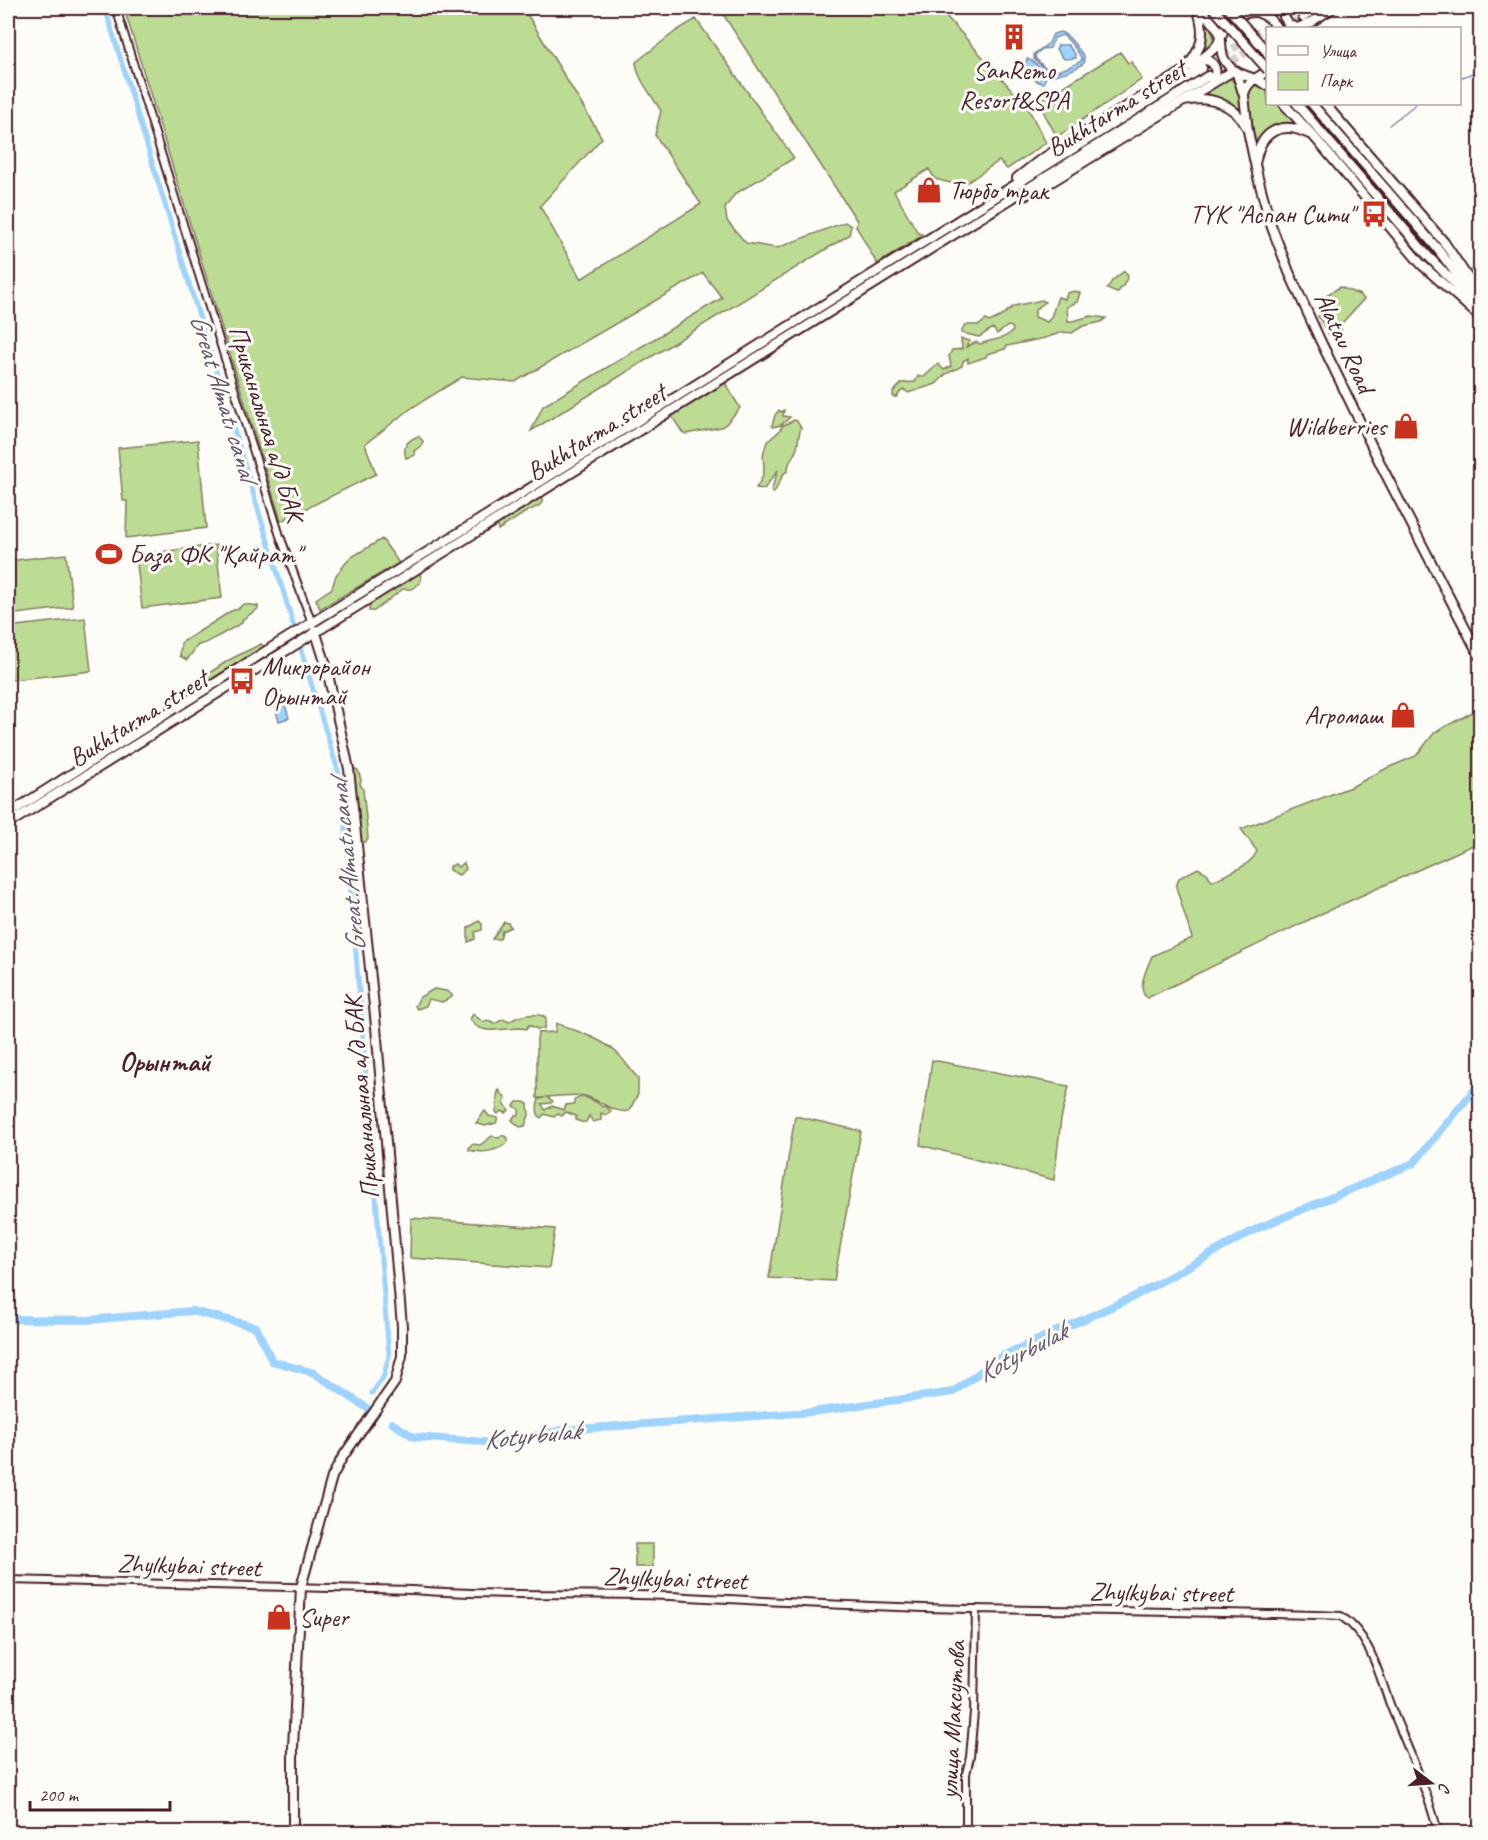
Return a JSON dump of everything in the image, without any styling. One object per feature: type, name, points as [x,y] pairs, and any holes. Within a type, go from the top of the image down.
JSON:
[{"type":"main road","name":"Alatau Road","points":[[1198,8],[1216,27],[1223,57],[1236,71],[1244,96],[1255,168],[1271,225],[1289,272],[1383,469],[1480,657]]},
{"type":"main road","points":[[1184,71],[1197,53],[1202,38],[1202,20],[1198,8]]},
{"type":"main road","points":[[1214,8],[1266,71]]},
{"type":"main road","points":[[1228,8],[1266,51]]},
{"type":"main road","points":[[1247,8],[1268,17],[1276,27]]},
{"type":"main road","points":[[1201,64],[1234,17],[1247,12],[1260,13],[1280,8]]},
{"type":"main road","points":[[1287,8],[1284,16],[1289,25],[1295,27]]},
{"type":"main road","points":[[1303,16],[1317,8]]},
{"type":"main road","points":[[1312,22],[1333,8]]},
{"type":"main road","points":[[992,198],[1040,160],[1184,71],[1208,60],[1214,66],[1216,75],[1177,103],[1048,184],[993,210]]},
{"type":"main road","name":"Bukhtarma street","points":[[515,503],[1201,64]]},
{"type":"main road","points":[[1210,80],[1236,71],[1266,85]]},
{"type":"main road","points":[[1245,75],[1266,71]]},
{"type":"main road","points":[[1244,96],[1246,86],[1266,71]]},
{"type":"main road","name":"Bukhtarma street","points":[[8,825],[316,633],[409,569],[515,503],[1210,80]]},
{"type":"main road","points":[[1177,103],[1201,99],[1220,103],[1238,115],[1248,131]]},
{"type":"main road","points":[[1286,105],[1421,264],[1480,317]]},
{"type":"main road","points":[[1298,105],[1427,255],[1480,308]]},
{"type":"main road","points":[[1313,105],[1436,247],[1480,308]]},
{"type":"main road","points":[[1326,105],[1444,242],[1480,296]]},
{"type":"main road","points":[[1255,168],[1257,155],[1264,140],[1276,130],[1296,128],[1316,139]]},
{"type":"main road","points":[[847,290],[852,298]]},
{"type":"main road","name":"Bukhtarma street","points":[[8,814],[274,646],[409,569]]},
{"type":"main road","name":"Приканальная а/д БАК","points":[[292,1833],[293,1747],[301,1587],[332,1477],[342,1458],[395,1382],[402,1356],[402,1319],[376,1026],[349,769],[326,665],[316,633],[309,625]]},
{"type":"street","name":"Приканальная а/д БАК","points":[[116,8],[309,625]]},
{"type":"street","name":"Zhylkybai street","points":[[8,1580],[450,1593],[670,1596],[976,1610],[1063,1609],[1341,1616],[1354,1626],[1374,1659],[1414,1760],[1438,1833]]},
{"type":"street","name":"улица Максутова","points":[[966,1833],[966,1774],[974,1712],[976,1610]]},
{"type":"green space","points":[[124,8],[528,8],[527,14],[602,138],[540,206],[581,279],[701,204],[655,135],[661,111],[642,81],[636,62],[676,31],[696,19],[794,158],[735,194],[725,208],[727,221],[746,243],[777,248],[845,222],[851,226],[849,235],[531,431],[543,406],[722,298],[703,273],[515,382],[462,377],[413,407],[365,444],[376,474],[281,521]]},
{"type":"green space","points":[[719,8],[939,8],[1028,108],[1046,143],[1007,169],[999,161],[962,186],[935,179],[929,169],[894,191],[918,233],[923,235],[877,264],[856,226],[857,221]]},
{"type":"green space","points":[[1202,16],[1212,30],[1213,41],[1212,46],[1193,64]]},
{"type":"green space","points":[[1120,52],[1128,63],[1131,62],[1142,79],[1057,137],[1038,102]]},
{"type":"green space","points":[[1231,79],[1238,87],[1245,120],[1235,110],[1191,97]]},
{"type":"green space","points":[[1259,84],[1266,90],[1266,105],[1280,105],[1298,126],[1284,125],[1256,149],[1248,92],[1252,85]]},
{"type":"green space","points":[[982,209],[983,212],[911,254]]},
{"type":"green space","points":[[1124,271],[1128,276],[1117,293],[1107,289],[1112,281]]},
{"type":"green space","points":[[1340,287],[1364,299],[1341,324],[1341,332],[1329,335],[1318,316],[1323,312],[1325,304],[1329,303],[1326,299],[1328,294]]},
{"type":"green space","points":[[1075,291],[1080,293],[1077,302],[1067,307],[1068,321],[1091,316],[1106,318],[1101,322],[1083,326],[1072,333],[1063,332],[1007,346],[1005,349],[968,363],[968,358],[963,361],[962,366],[946,374],[936,384],[908,393],[905,390],[901,391],[897,397],[893,397],[893,392],[902,383],[915,382],[918,376],[924,377],[938,364],[944,370],[951,366],[949,356],[952,350],[962,349],[961,339],[970,341],[966,347],[976,342],[980,344],[1002,338],[1013,331],[1012,327],[1008,326],[997,334],[993,328],[979,337],[961,333],[965,325],[979,325],[986,320],[989,322],[1014,306],[1042,300],[1045,302],[1035,310],[1035,317],[1047,322],[1058,297],[1065,299],[1067,293]]},
{"type":"green space","points":[[845,295],[847,297],[521,500],[518,499]]},
{"type":"green space","points":[[724,381],[740,408],[721,427],[686,434],[682,432],[671,415]]},
{"type":"green space","points":[[779,410],[781,412],[784,410],[783,416],[790,417],[781,425],[773,427],[775,415]]},
{"type":"green space","points":[[794,420],[801,428],[797,448],[788,471],[784,473],[774,493],[771,491],[778,470],[764,489],[756,488],[763,474],[763,455],[767,443],[782,426]]},
{"type":"green space","points":[[418,436],[423,441],[422,445],[414,451],[415,455],[406,458],[406,444]]},
{"type":"green space","points":[[198,440],[206,528],[126,538],[127,501],[123,501],[118,448]]},
{"type":"green space","points":[[539,497],[543,501],[539,506],[498,530],[497,525]]},
{"type":"green space","points":[[512,503],[512,506],[413,567],[411,566]]},
{"type":"green space","points":[[382,539],[399,563],[320,609],[316,599],[332,588],[336,575],[350,558]]},
{"type":"green space","points":[[216,545],[222,598],[142,608],[136,555]]},
{"type":"green space","points":[[66,554],[73,607],[8,615],[8,561]]},
{"type":"green space","points":[[405,571],[270,656],[268,654]]},
{"type":"green space","points":[[416,574],[420,574],[420,583],[412,589],[403,589],[374,611],[369,611],[370,604],[376,597]]},
{"type":"green space","points":[[243,604],[258,606],[258,609],[243,619],[242,623],[198,645],[187,660],[180,656],[181,643]]},
{"type":"green space","points":[[85,618],[91,671],[11,680],[8,627]]},
{"type":"green space","points":[[261,644],[265,647],[262,651],[185,700],[180,700],[176,695],[229,660]]},
{"type":"green space","points":[[266,655],[267,658],[8,821],[8,817]]},
{"type":"green space","points":[[1480,708],[1480,838],[1473,845],[1323,913],[1147,998],[1142,984],[1152,956],[1192,938],[1176,887],[1179,878],[1198,868],[1207,873],[1212,881],[1238,869],[1254,857],[1257,851],[1241,829],[1353,786],[1416,756],[1435,732]]},
{"type":"green space","points":[[353,768],[358,770],[363,789],[368,838],[365,842],[362,842],[360,838]]},
{"type":"green space","points":[[464,863],[466,869],[459,875],[449,870],[449,867],[455,864],[458,867]]},
{"type":"green space","points":[[479,921],[482,924],[482,930],[475,932],[475,939],[468,942],[468,928]]},
{"type":"green space","points":[[504,922],[511,927],[502,931],[500,939],[492,939]]},
{"type":"green space","points":[[434,989],[446,991],[452,997],[442,1002],[429,999],[426,1006],[417,1009],[415,1006],[420,997]]},
{"type":"green space","points":[[473,1014],[483,1022],[488,1021],[495,1024],[503,1019],[509,1022],[521,1016],[530,1015],[544,1016],[546,1019],[544,1029],[537,1029],[529,1025],[526,1029],[486,1030],[474,1025],[470,1019]]},
{"type":"green space","points":[[556,1023],[588,1035],[622,1058],[638,1078],[638,1094],[629,1111],[612,1109],[591,1098],[585,1096],[567,1095],[547,1097],[553,1101],[542,1104],[545,1110],[552,1106],[564,1110],[566,1105],[574,1104],[574,1100],[583,1096],[602,1107],[606,1106],[611,1112],[606,1115],[601,1113],[601,1120],[593,1122],[589,1116],[586,1122],[581,1122],[576,1120],[576,1116],[566,1112],[562,1116],[558,1114],[554,1117],[544,1114],[541,1118],[539,1116],[537,1109],[539,1099],[545,1098],[537,1098],[538,1033],[555,1032]]},
{"type":"green space","points":[[932,1060],[1069,1086],[1061,1119],[1054,1180],[920,1145]]},
{"type":"green space","points":[[499,1090],[506,1099],[504,1103],[509,1110],[506,1113],[496,1112]]},
{"type":"green space","points":[[517,1102],[528,1104],[529,1115],[525,1126],[520,1127],[512,1120],[515,1115],[519,1115],[519,1109],[514,1106]]},
{"type":"green space","points":[[485,1111],[489,1116],[498,1118],[496,1123],[485,1126],[476,1123]]},
{"type":"green space","points":[[795,1116],[861,1131],[834,1281],[769,1278]]},
{"type":"green space","points":[[502,1135],[508,1138],[508,1142],[500,1148],[485,1152],[469,1150],[472,1144],[480,1145],[492,1136],[499,1138]]},
{"type":"green space","points":[[411,1218],[555,1229],[549,1268],[410,1258]]},
{"type":"green space","points":[[635,1544],[653,1544],[653,1567],[635,1567]]},
{"type":"water","points":[[1060,32],[1070,38],[1084,56],[1084,63],[1072,70],[1051,76],[1034,59],[1034,54],[1049,43],[1053,34]],"holes":[[[1062,35],[1077,50],[1082,60],[1050,73],[1035,55],[1042,49],[1050,48],[1054,38]]]},
{"type":"water","points":[[1058,45],[1068,45],[1076,58],[1064,59],[1056,49]]},
{"type":"water","points":[[1027,59],[1034,62],[1046,75],[1044,83],[1027,72],[1024,66]]},
{"type":"water","points":[[281,691],[289,718],[279,721],[271,694]]},
{"type":"waterway","name":"Great Almatı canal","points":[[105,8],[342,784],[389,1356],[383,1378],[372,1393]]},
{"type":"waterway","points":[[1461,78],[1480,70]]},
{"type":"waterway","points":[[1389,125],[1415,105]]},
{"type":"waterway","name":"Kotyrbulak","points":[[392,1423],[414,1437],[496,1443],[563,1430],[812,1412],[953,1392],[1002,1356],[1133,1297],[1258,1228],[1414,1163],[1480,1083]]},
{"type":"waterway","name":"Kotyrbulak","points":[[8,1319],[87,1320],[192,1311],[256,1327],[272,1361],[314,1373],[367,1408]]},
{"type":"tunnel","points":[[1268,27],[1298,8]]},
{"type":"tunnel","points":[[1286,27],[1303,17]]},
{"type":"tunnel","points":[[1202,68],[1266,28]]},
{"type":"tunnel","points":[[1211,74],[1266,40]]},
{"type":"place","name":"SanRemo Resort&SPA","points":[[1014,37]]},
{"type":"place","name":"Тюрбо трак","points":[[929,190]]},
{"type":"place","name":"ТҮК \"Аспан Сити\"","points":[[1374,214]]},
{"type":"place","name":"Wildberries","points":[[1406,426]]},
{"type":"place","name":"База ФК \"Қайрат\"","points":[[109,554]]},
{"type":"place","name":"Микрорайон Орынтай","points":[[242,681]]},
{"type":"place","name":"Агромаш","points":[[1403,715]]},
{"type":"place","name":"Super","points":[[279,1617]]},
{"type":"district","name":"Орынтай","points":[[165,1062]]}]
